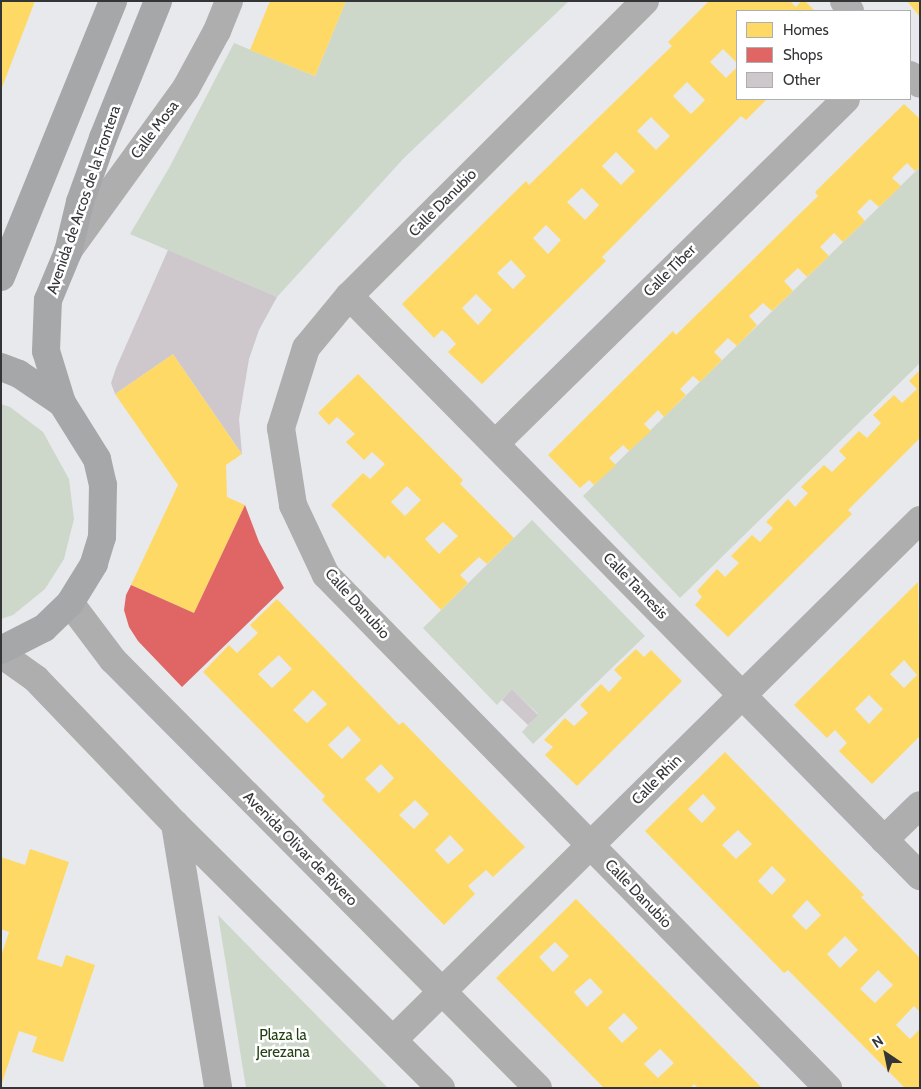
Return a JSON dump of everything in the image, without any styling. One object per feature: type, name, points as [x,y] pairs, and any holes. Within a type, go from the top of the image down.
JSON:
[{"type":"main road","points":[[1,277],[112,1]]},
{"type":"main road","name":"Avenida de Arcos de la Frontera","points":[[62,403],[46,351],[48,300],[68,252],[80,202],[103,138],[158,1]]},
{"type":"main road","points":[[1,367],[19,374],[62,403],[97,459],[103,485],[102,537],[94,564],[70,603],[44,628],[1,650]]},
{"type":"street","name":"Calle Mosa","points":[[68,252],[186,88],[217,31],[229,1]]},
{"type":"street","name":"Calle Danubio","points":[[645,1],[349,296],[306,348],[281,428],[293,505],[326,575],[828,1088]]},
{"type":"street","name":"Calle Tíber","points":[[494,444],[845,100]]},
{"type":"street","name":"Calle Tamesis","points":[[349,296],[920,876]]},
{"type":"street","name":"Calle Rhin","points":[[394,1039],[920,520]]},
{"type":"street","name":"Avenida Olivar de Rivero","points":[[70,603],[107,654],[538,1088]]},
{"type":"street","points":[[1,654],[36,679],[175,824],[394,1039],[440,1088]]},
{"type":"street","points":[[884,840],[920,805]]},
{"type":"street","points":[[175,824],[218,1088]]},
{"type":"green space","points":[[346,1],[569,1],[404,158],[277,297],[130,234],[169,168],[234,43],[315,76]]},
{"type":"green space","points":[[920,167],[920,363],[680,598],[583,496]]},
{"type":"green space","points":[[1,404],[10,407],[43,432],[69,479],[74,519],[64,559],[45,589],[13,615],[1,619]]},
{"type":"green space","points":[[532,520],[645,636],[533,744],[522,732],[538,714],[512,689],[497,705],[423,628]]},
{"type":"green space","name":"Plaza la Jerezana","points":[[218,915],[388,1088],[246,1088]]},
{"type":"building: Homes","points":[[1,1],[35,1],[1,90]]},
{"type":"building: Homes","points":[[270,1],[346,1],[315,76],[250,50]]},
{"type":"building: Homes","points":[[709,1],[790,1],[796,7],[801,1],[805,1],[814,10],[736,10],[736,62],[723,49],[710,62],[726,78],[736,68],[736,100],[766,100],[746,120],[741,116],[602,257],[606,261],[482,384],[448,352],[456,344],[448,335],[442,330],[434,338],[402,304],[526,181],[529,185],[672,46],[668,42]],"holes":[[[687,82],[705,100],[691,114],[673,96]],[[651,117],[670,136],[656,150],[637,131]],[[616,152],[635,171],[621,185],[602,166]],[[582,188],[599,205],[585,220],[567,202]],[[546,225],[561,240],[548,254],[533,238]],[[511,260],[526,276],[513,289],[497,273]],[[476,294],[492,310],[478,325],[462,308]]]},
{"type":"building: Homes","points":[[907,1],[920,1],[920,17]]},
{"type":"building: Homes","points":[[904,104],[920,119],[920,167],[915,171],[907,163],[892,178],[901,186],[879,207],[870,199],[857,212],[865,221],[843,242],[834,233],[820,247],[829,256],[807,277],[798,268],[784,281],[793,291],[772,311],[763,303],[749,316],[757,325],[737,346],[728,338],[714,352],[722,360],[700,382],[693,376],[680,389],[686,395],[664,417],[658,410],[644,424],[651,431],[629,451],[623,445],[609,458],[616,465],[594,485],[589,480],[580,488],[548,455],[673,331],[676,335],[818,196],[815,192]]},
{"type":"building: Homes","points":[[173,354],[242,454],[226,465],[227,497],[245,505],[194,613],[131,585],[178,485],[115,394]]},
{"type":"building: Homes","points":[[920,370],[920,438],[848,510],[852,514],[728,637],[695,605],[702,597],[697,591],[717,569],[725,577],[739,563],[731,556],[752,535],[760,542],[773,528],[766,522],[788,499],[795,507],[808,493],[801,487],[824,465],[832,472],[846,458],[839,451],[859,431],[867,438],[881,423],[873,415],[894,395],[902,403],[917,389],[909,381]]},
{"type":"building: Homes","points":[[358,374],[463,480],[460,484],[514,538],[487,564],[479,557],[460,575],[468,583],[441,610],[388,555],[385,559],[331,505],[363,473],[370,479],[385,464],[372,452],[364,460],[346,442],[355,434],[337,417],[329,425],[318,413]],"holes":[[[407,486],[421,500],[405,516],[391,502]],[[443,522],[458,536],[439,554],[425,539]]]},
{"type":"building: Homes","points":[[918,582],[920,736],[872,784],[839,751],[847,743],[835,730],[827,738],[794,705]],"holes":[[[904,660],[917,675],[904,688],[890,674]],[[869,695],[883,709],[869,724],[855,709]]]},
{"type":"building: Homes","points":[[277,599],[399,725],[403,722],[525,847],[493,877],[486,870],[468,886],[475,894],[444,925],[322,800],[325,796],[203,672],[229,645],[237,653],[258,633],[250,625]],"holes":[[[279,655],[292,669],[272,688],[258,674]],[[313,690],[327,704],[307,723],[293,710]],[[348,726],[361,740],[342,759],[328,745]],[[381,764],[394,778],[379,793],[365,779]],[[415,800],[429,814],[414,829],[399,815]],[[450,835],[464,850],[448,864],[435,850]]]},
{"type":"building: Homes","points":[[636,649],[644,657],[651,650],[682,681],[577,786],[545,755],[553,747],[544,740],[565,718],[574,726],[588,713],[580,705],[601,684],[609,692],[622,678],[614,670]]},
{"type":"building: Homes","points":[[725,752],[864,895],[861,897],[920,958],[920,1012],[914,1006],[896,1025],[910,1039],[920,1029],[920,1088],[905,1088],[788,970],[784,973],[645,831]],"holes":[[[703,794],[716,808],[702,823],[688,809]],[[738,830],[752,844],[736,859],[722,845]],[[772,866],[786,880],[772,895],[758,881]],[[807,900],[821,915],[806,930],[792,916]],[[845,936],[858,950],[840,968],[827,954]],[[878,970],[893,985],[875,1003],[860,989]]]},
{"type":"building: Homes","points":[[30,849],[69,862],[37,959],[62,967],[66,955],[95,965],[63,1062],[32,1052],[37,1037],[19,1031],[2,1083],[1,956],[9,932],[1,929],[1,857],[25,865]]},
{"type":"building: Homes","points":[[576,899],[762,1088],[698,1088],[694,1084],[691,1088],[604,1088],[496,978]],"holes":[[[555,942],[569,956],[553,972],[539,957]],[[590,978],[603,992],[587,1007],[574,992]],[[624,1013],[638,1028],[622,1043],[608,1028]],[[660,1049],[674,1063],[658,1078],[644,1064]]]},
{"type":"building: Shops","points":[[245,505],[259,542],[284,588],[182,687],[138,641],[129,627],[124,610],[126,595],[131,585],[194,613]]},
{"type":"building: Other","points":[[168,250],[277,297],[259,330],[249,359],[239,419],[242,454],[173,354],[115,394],[111,383]]},
{"type":"building: Other","points":[[512,689],[538,715],[528,725],[502,700]]}]
